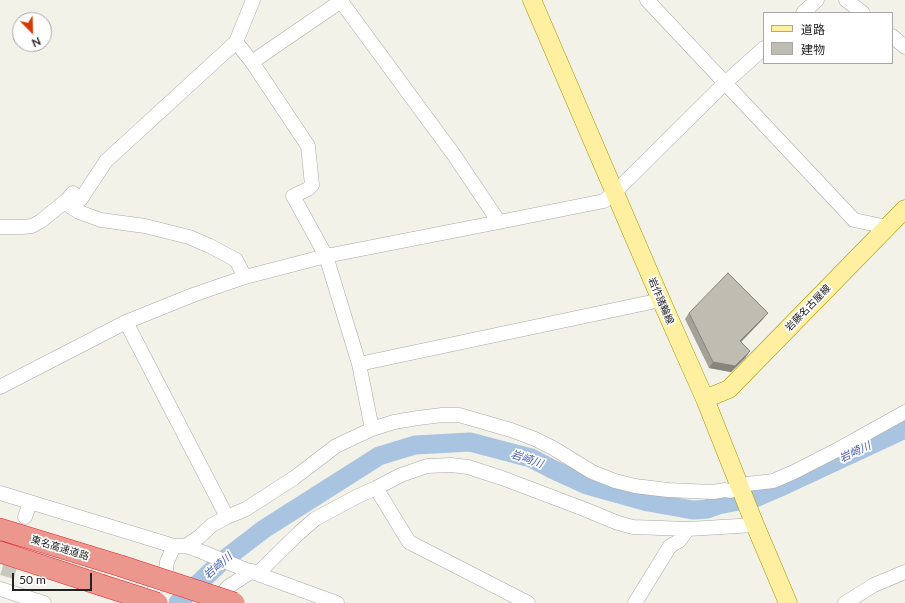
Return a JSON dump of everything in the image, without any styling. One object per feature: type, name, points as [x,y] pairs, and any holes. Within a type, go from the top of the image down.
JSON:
[{"type":"highway","name":"東名高速道路","points":[[0,529],[121,566],[234,603]]},
{"type":"highway","points":[[0,552],[157,603]]},
{"type":"main road","name":"岩作諸輪線","points":[[532,0],[705,399],[788,603]]},
{"type":"main road","name":"岩藤名古屋線","points":[[705,399],[729,389],[905,209]]},
{"type":"street","points":[[0,227],[32,226],[71,199],[81,199],[106,161],[236,42],[253,0]]},
{"type":"street","points":[[252,62],[341,0],[454,155],[499,222]]},
{"type":"street","points":[[647,0],[854,220],[887,227]]},
{"type":"street","points":[[804,12],[817,0]]},
{"type":"street","points":[[846,0],[862,12]]},
{"type":"street","points":[[893,37],[905,47]]},
{"type":"street","points":[[236,42],[252,62],[308,146],[312,184],[308,188],[293,196],[326,256],[359,364],[372,429]]},
{"type":"street","points":[[0,387],[126,322],[193,295],[245,277],[326,256],[604,201],[615,192],[725,83],[763,49]]},
{"type":"street","points":[[71,199],[79,212],[102,220],[145,226],[189,237],[210,246],[236,260],[245,277]]},
{"type":"street","points":[[359,364],[661,300]]},
{"type":"street","points":[[126,322],[227,517]]},
{"type":"street","points":[[143,603],[165,576],[167,562],[180,546],[199,537],[212,525],[246,509],[294,478],[336,446],[372,429],[394,422],[442,415],[459,415],[511,430],[535,439],[553,448],[592,472],[615,481],[636,486],[668,490],[713,492],[725,490],[730,491],[741,488],[747,484],[773,481],[835,451],[905,412]]},
{"type":"street","points":[[214,603],[228,587],[252,571],[315,519],[401,475],[427,466],[451,465],[468,467],[502,478],[618,523],[633,527],[688,529],[753,520]]},
{"type":"street","points":[[376,488],[409,542],[528,603]]},
{"type":"street","points":[[0,493],[30,503],[200,551],[337,603]]},
{"type":"street","points":[[25,517],[30,503]]},
{"type":"street","points":[[635,603],[670,546],[679,542],[688,529]]},
{"type":"street","points":[[845,603],[874,585],[905,572]]},
{"type":"street","points":[[2,587],[44,603]]},
{"type":"building","points":[[728,273],[768,313],[740,341],[750,351],[735,366],[713,362],[689,313]]},
{"type":"waterway","name":"岩崎川","points":[[178,603],[221,562],[264,529],[379,456],[415,445],[470,442],[531,458],[587,485],[648,502],[693,510],[707,509],[718,505],[755,498],[905,429]]},
{"type":"tunnel","points":[[7,577],[15,549]]}]
